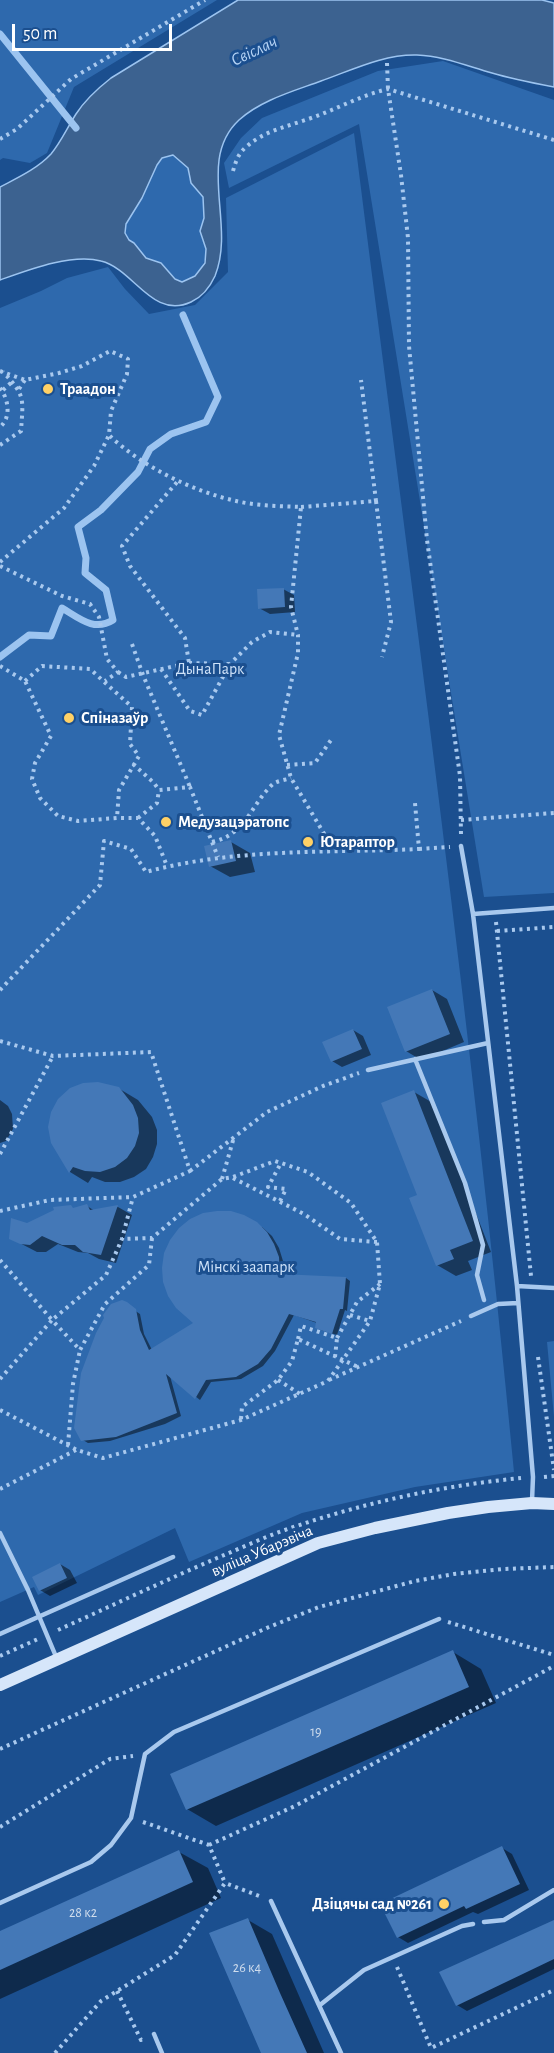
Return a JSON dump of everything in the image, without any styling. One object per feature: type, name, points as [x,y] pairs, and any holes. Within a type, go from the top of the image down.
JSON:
[{"type":"main road","name":"вуліца Убарэвіча","points":[[0,1685],[318,1544],[375,1528],[448,1513],[532,1503],[554,1504]]},
{"type":"lane","points":[[461,846],[473,914],[517,1286],[533,1477],[532,1503]]},
{"type":"lane","points":[[473,914],[554,908]]},
{"type":"lane","points":[[368,1070],[489,1043]]},
{"type":"lane","points":[[415,1059],[468,1193],[483,1245],[477,1275],[484,1300]]},
{"type":"lane","points":[[517,1286],[554,1288]]},
{"type":"lane","points":[[471,1316],[498,1304],[518,1303]]},
{"type":"lane","points":[[0,1533],[40,1617],[57,1659]]},
{"type":"lane","points":[[0,1634],[173,1557]]},
{"type":"lane","points":[[0,1903],[91,1862],[111,1845],[131,1818],[145,1754],[174,1732],[439,1619]]},
{"type":"lane","points":[[484,1922],[504,1920],[554,1890]]},
{"type":"lane","points":[[271,1901],[341,2053]]},
{"type":"lane","points":[[320,2004],[364,1970],[462,1926],[473,1924]]},
{"type":"lane","points":[[154,2034],[162,2053]]},
{"type":"path","points":[[0,139],[17,129],[71,79],[205,0]]},
{"type":"path","points":[[0,990],[100,885],[104,841],[131,849],[146,872],[167,866],[235,855],[461,846],[460,776],[427,540],[409,346],[408,238],[388,88],[387,63]]},
{"type":"path","points":[[233,171],[237,156],[263,135],[388,88],[554,140]]},
{"type":"path","points":[[1,371],[25,380],[82,366],[110,351],[128,359],[127,374],[111,411],[108,435],[94,466],[64,508],[0,564],[62,596],[90,604],[99,617],[107,659],[118,672],[126,677],[189,663],[230,664]]},
{"type":"path","points":[[0,445],[21,431],[22,403],[19,389],[1,371]]},
{"type":"path","points":[[19,389],[25,380]]},
{"type":"path","points":[[361,380],[391,622],[382,657]]},
{"type":"path","points":[[0,427],[5,423],[9,410],[1,389],[12,382]]},
{"type":"path","points":[[108,435],[125,450],[178,481],[237,502],[302,507],[376,501]]},
{"type":"path","points":[[178,481],[122,546],[130,566],[185,638],[189,663]]},
{"type":"path","points":[[302,507],[291,607],[298,635],[298,653],[279,735],[291,778],[326,837],[327,853]]},
{"type":"path","points":[[161,669],[190,711],[202,716],[230,664],[252,642],[270,632],[298,635]]},
{"type":"path","points":[[132,644],[218,857]]},
{"type":"path","points":[[0,666],[25,681],[51,736],[35,763],[32,779],[40,798],[58,816],[78,821],[138,818],[157,802],[159,790],[134,764]]},
{"type":"path","points":[[25,681],[42,666],[90,669],[132,707],[130,744],[139,756],[119,790],[117,818]]},
{"type":"path","points":[[105,681],[118,672]]},
{"type":"path","points":[[288,765],[315,763],[331,740]]},
{"type":"path","points":[[212,842],[224,840],[244,823],[274,783],[291,778]]},
{"type":"path","points":[[159,790],[190,787]]},
{"type":"path","points":[[415,804],[419,849]]},
{"type":"path","points":[[461,820],[554,813]]},
{"type":"path","points":[[138,818],[155,836],[167,866]]},
{"type":"path","points":[[496,912],[531,1273],[528,1288]]},
{"type":"path","points":[[497,931],[554,927]]},
{"type":"path","points":[[0,1041],[53,1056],[151,1052],[190,1171]]},
{"type":"path","points":[[0,1154],[53,1056]]},
{"type":"path","points":[[0,1211],[50,1200],[133,1197],[190,1171],[234,1135],[267,1112],[323,1086],[368,1070]]},
{"type":"path","points":[[222,1179],[234,1135]]},
{"type":"path","points":[[122,1239],[152,1238],[222,1179],[275,1161],[308,1172],[351,1203],[377,1242],[380,1284],[370,1321],[328,1381]]},
{"type":"path","points":[[280,1202],[286,1189],[268,1187],[281,1163]]},
{"type":"path","points":[[232,1177],[304,1214],[340,1239],[377,1242]]},
{"type":"path","points":[[0,1379],[52,1320],[106,1275],[122,1239],[133,1197]]},
{"type":"path","points":[[68,1445],[73,1384],[80,1350],[105,1304],[149,1265],[152,1238]]},
{"type":"path","points":[[0,1260],[80,1350]]},
{"type":"path","points":[[335,1357],[337,1338],[357,1302],[380,1284]]},
{"type":"path","points":[[350,1315],[370,1321]]},
{"type":"path","points":[[0,1410],[77,1450],[102,1458],[241,1420],[471,1316]]},
{"type":"path","points":[[241,1420],[242,1407],[278,1380],[292,1361],[301,1326],[337,1338]]},
{"type":"path","points":[[298,1339],[358,1367]]},
{"type":"path","points":[[538,1356],[554,1470]]},
{"type":"path","points":[[278,1380],[300,1394]]},
{"type":"path","points":[[0,1489],[77,1450]]},
{"type":"path","points":[[0,1749],[269,1627],[319,1607],[415,1581],[454,1574],[554,1567]]},
{"type":"path","points":[[439,1619],[554,1655]]},
{"type":"path","points":[[131,1818],[209,1845],[295,1806],[554,1666]]},
{"type":"path","points":[[0,1827],[110,1759],[145,1754]]},
{"type":"path","points":[[209,1845],[225,1882],[271,1901]]},
{"type":"path","points":[[55,2053],[101,2001],[175,1955],[225,1882]]},
{"type":"path","points":[[393,1957],[431,2048],[554,1990]]},
{"type":"path","points":[[117,1991],[141,2040],[154,2034]]},
{"type":"green space","points":[[0,0],[217,0],[74,87],[47,153],[30,163],[3,158],[0,160]]},
{"type":"green space","points":[[443,61],[554,100],[554,893],[484,897],[359,124],[229,188],[224,163],[241,138],[262,118],[378,71]]},
{"type":"green space","name":"Мінскі заапарк","points":[[354,133],[460,969],[514,1472],[415,1487],[302,1513],[189,1562],[175,1528],[38,1595],[34,1587],[0,1602],[0,308],[67,278],[108,267],[149,314],[195,305],[228,272],[226,198]]},
{"type":"green space","points":[[173,155],[188,168],[189,178],[203,197],[204,218],[201,236],[207,255],[200,271],[190,280],[182,282],[176,279],[161,263],[146,258],[125,233],[126,224],[142,198],[157,165],[162,158]]},
{"type":"green space","points":[[554,1341],[554,1417],[547,1342]]},
{"type":"water","name":"Свіслач","points":[[238,0],[542,0],[554,3],[554,87],[507,77],[436,57],[405,55],[368,63],[289,92],[257,107],[239,120],[226,136],[220,154],[218,173],[222,235],[215,276],[199,297],[177,306],[154,299],[113,266],[89,259],[50,264],[0,280],[0,187],[33,169],[51,154],[83,104],[111,78]],"holes":[[[173,155],[188,168],[191,183],[203,197],[204,218],[200,231],[206,249],[205,263],[195,276],[182,282],[175,279],[161,263],[146,258],[125,233],[126,224],[162,158]]]},
{"type":"building","points":[[284,588],[285,607],[258,609],[257,589]]},
{"type":"building","points":[[231,840],[236,861],[209,867],[204,846]]},
{"type":"building","points":[[432,989],[450,1034],[405,1052],[387,1007]]},
{"type":"building","points":[[353,1029],[362,1049],[331,1062],[322,1042]]},
{"type":"building","points":[[98,1082],[119,1087],[133,1105],[138,1118],[139,1133],[135,1146],[127,1158],[115,1167],[100,1172],[73,1167],[69,1173],[51,1143],[48,1127],[51,1112],[58,1099],[70,1088],[83,1083]]},
{"type":"building","points":[[414,1090],[473,1241],[450,1250],[454,1259],[436,1266],[409,1198],[417,1195],[381,1103]]},
{"type":"building","points":[[87,1204],[90,1210],[118,1205],[101,1255],[83,1252],[75,1245],[62,1245],[42,1236],[30,1245],[9,1239],[11,1218],[27,1223],[54,1210],[53,1207],[71,1205],[73,1208]]},
{"type":"building","points":[[231,1211],[244,1215],[257,1222],[267,1232],[279,1257],[280,1274],[346,1277],[343,1309],[340,1309],[332,1334],[315,1328],[316,1322],[289,1314],[271,1349],[258,1364],[236,1377],[206,1380],[195,1399],[166,1374],[177,1413],[116,1437],[81,1441],[74,1428],[81,1373],[104,1318],[103,1315],[111,1304],[122,1300],[127,1302],[136,1309],[140,1330],[149,1350],[193,1323],[176,1308],[168,1296],[163,1282],[164,1253],[179,1228],[190,1219],[203,1213]]},
{"type":"building","points":[[60,1563],[67,1578],[39,1591],[32,1577]]},
{"type":"building","points":[[453,1650],[469,1687],[186,1810],[170,1774]]},
{"type":"building","points":[[502,1846],[520,1884],[466,1909],[464,1906],[397,1938],[380,1904]]},
{"type":"building","points":[[179,1850],[193,1882],[0,1970],[0,1931]]},
{"type":"building","points":[[248,1918],[307,2053],[261,2053],[209,1933]]},
{"type":"building","points":[[554,1920],[554,1959],[456,2006],[439,1972]]},
{"type":"waterway","points":[[0,34],[76,128]]},
{"type":"waterway","points":[[0,657],[29,635],[51,636],[62,608],[93,624],[99,625],[113,620],[106,590],[85,573],[86,558],[78,527],[101,510],[138,472],[150,449],[171,434],[206,422],[218,397],[183,315]]},
{"type":"place","name":"Траадон","points":[[48,389]]},
{"type":"place","name":"Спіназаўр","points":[[69,718]]},
{"type":"place","name":"Медузацэратопс","points":[[166,822]]},
{"type":"place","name":"Ютараптор","points":[[308,842]]},
{"type":"place","name":"Дзіцячы сад №261","points":[[444,1904]]},
{"type":"park label","name":"ДынаПарк","points":[[210,669]]}]
